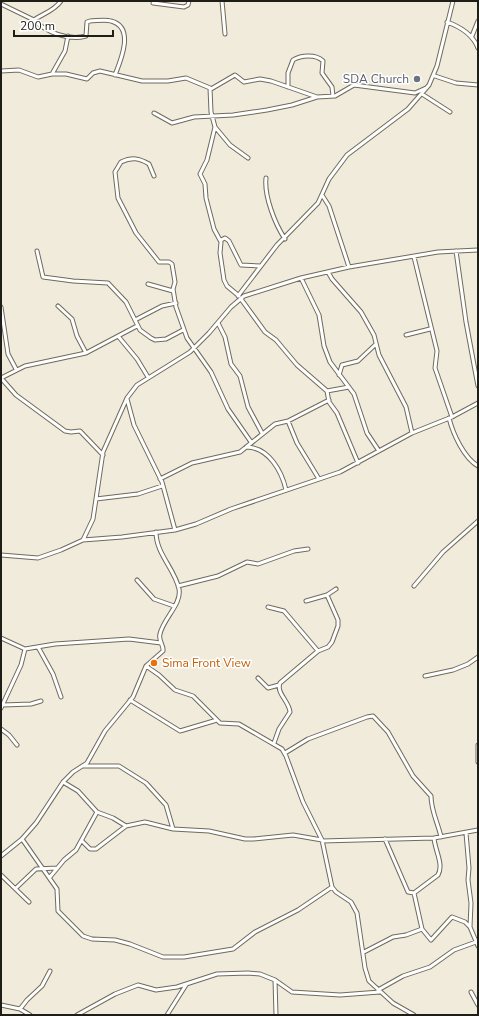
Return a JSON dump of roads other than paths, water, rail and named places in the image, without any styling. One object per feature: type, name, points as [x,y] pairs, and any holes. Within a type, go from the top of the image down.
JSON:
[{"type":"street","points":[[34,20],[55,9],[61,1]]},
{"type":"street","points":[[153,3],[184,7],[188,5],[190,1]]},
{"type":"street","points":[[222,1],[225,34]]},
{"type":"street","points":[[83,540],[93,520],[103,455],[127,398],[137,385],[148,377],[178,361],[194,348],[237,302],[260,266],[277,245],[285,239],[318,203],[329,179],[347,155],[408,109],[427,88],[435,76],[452,1]]},
{"type":"street","points":[[1,4],[34,20],[46,30],[68,36],[86,36],[87,22],[90,21],[111,21],[121,26],[124,29],[123,52],[115,75]]},
{"type":"street","points":[[472,36],[478,21]]},
{"type":"street","points":[[447,22],[455,24],[472,36],[478,48]]},
{"type":"street","points":[[52,74],[65,51],[68,36]]},
{"type":"street","points":[[288,87],[288,72],[293,60],[316,56],[323,61],[322,73],[332,87],[333,96]]},
{"type":"street","points":[[1,71],[19,70],[38,77],[52,74],[66,74],[86,79],[98,71],[142,81],[168,81],[186,78],[211,89]]},
{"type":"street","points":[[211,89],[234,75],[244,82],[261,79],[274,81],[317,97]]},
{"type":"street","points":[[435,76],[456,83],[478,85]]},
{"type":"street","points":[[154,113],[172,123],[194,117],[233,115],[280,107],[317,97],[333,96],[340,94],[357,84],[415,93],[427,88]]},
{"type":"street","points":[[211,89],[212,115],[215,127],[230,146],[248,158]]},
{"type":"street","points":[[422,94],[450,112]]},
{"type":"street","points":[[215,127],[207,160],[200,174],[205,184],[206,198],[214,229],[220,240],[220,253],[224,280],[227,286],[240,297],[266,332],[276,340],[297,365],[327,391],[329,400],[337,412],[358,463]]},
{"type":"street","points":[[154,176],[149,164],[140,159],[136,158],[121,162],[115,172],[117,195],[132,227],[159,262],[169,262],[172,264],[175,282],[173,291],[184,330],[194,348],[211,372],[228,409],[251,442]]},
{"type":"street","points":[[266,178],[265,192],[277,224],[285,239]]},
{"type":"street","points":[[322,195],[329,206],[349,267]]},
{"type":"street","points":[[220,240],[225,238],[229,241],[239,264],[260,266]]},
{"type":"street","points":[[240,297],[301,278],[349,267],[456,251],[478,250]]},
{"type":"street","points":[[36,251],[43,277],[73,281],[108,283],[126,302],[137,326],[155,340],[170,338],[184,330]]},
{"type":"street","points":[[456,251],[466,322],[478,386]]},
{"type":"street","points":[[414,257],[430,329],[437,351],[435,368],[452,428],[468,457],[478,466]]},
{"type":"street","points":[[328,272],[332,279],[364,317],[374,335],[381,361],[406,407],[412,433]]},
{"type":"street","points":[[301,278],[319,315],[324,346],[330,362],[339,376],[349,387],[356,400],[367,433],[379,451]]},
{"type":"street","points":[[148,284],[173,291]]},
{"type":"street","points":[[135,320],[165,305],[176,303]]},
{"type":"street","points":[[58,306],[72,319],[77,336],[86,353]]},
{"type":"street","points":[[1,307],[8,354],[16,369]]},
{"type":"street","points":[[218,323],[226,337],[232,364],[240,376],[248,407],[262,433]]},
{"type":"street","points":[[103,455],[80,431],[65,431],[12,391],[1,378],[16,369],[86,353],[137,326]]},
{"type":"street","points":[[406,335],[430,329]]},
{"type":"street","points":[[118,336],[137,359],[148,377]]},
{"type":"street","points":[[339,376],[342,365],[358,360],[376,344]]},
{"type":"street","points":[[327,391],[349,387]]},
{"type":"street","points":[[127,398],[134,425],[160,479],[175,530]]},
{"type":"street","points":[[160,479],[186,465],[240,452],[262,433],[277,423],[288,421],[329,400]]},
{"type":"street","points":[[1,555],[38,558],[83,540],[110,539],[175,530],[196,524],[286,490],[340,472],[412,433],[450,418],[478,403]]},
{"type":"street","points":[[288,421],[297,443],[318,479]]},
{"type":"street","points":[[246,447],[255,448],[274,460],[282,475],[286,490]]},
{"type":"street","points":[[96,499],[138,494],[162,486]]},
{"type":"street","points":[[414,586],[443,552],[478,521]]},
{"type":"street","points":[[1,856],[22,839],[36,823],[63,782],[73,772],[84,766],[89,760],[105,731],[130,700],[146,666],[163,651],[160,633],[179,598],[178,586],[170,566],[163,556],[156,532]]},
{"type":"street","points":[[178,586],[218,576],[247,562],[257,564],[294,551],[308,549]]},
{"type":"street","points":[[137,580],[154,599],[174,606]]},
{"type":"street","points":[[306,601],[327,595],[336,589]]},
{"type":"street","points":[[258,678],[268,688],[279,685],[318,651],[328,647],[332,642],[338,626],[336,615],[330,606],[327,595]]},
{"type":"street","points":[[268,607],[284,611],[318,651]]},
{"type":"street","points":[[1,638],[25,649],[55,644],[129,639],[161,643]]},
{"type":"street","points":[[38,647],[53,674],[62,697]]},
{"type":"street","points":[[2,706],[21,665],[25,649]]},
{"type":"street","points":[[425,676],[453,670],[468,664],[478,657]]},
{"type":"street","points":[[146,666],[159,675],[175,690],[193,696],[221,723],[239,724],[274,743],[285,753],[303,802],[322,841],[332,887],[336,892],[351,902],[355,908],[364,952],[367,976],[372,984],[393,1003],[414,1015]]},
{"type":"street","points":[[274,743],[279,729],[290,712],[287,703],[279,690],[279,685]]},
{"type":"street","points":[[2,695],[7,696]]},
{"type":"street","points":[[130,700],[178,730],[217,720]]},
{"type":"street","points":[[2,706],[31,704],[41,701]]},
{"type":"street","points":[[285,753],[308,739],[367,716],[373,716],[385,728],[413,776],[431,796],[431,808],[439,826],[441,837]]},
{"type":"street","points":[[1,729],[10,735],[17,745]]},
{"type":"street","points":[[478,745],[478,762]]},
{"type":"street","points":[[84,766],[119,766],[146,783],[166,805],[173,829]]},
{"type":"street","points":[[63,782],[78,791],[97,812],[113,818],[126,826]]},
{"type":"street","points":[[50,877],[57,868],[76,850],[97,812]]},
{"type":"street","points":[[82,841],[94,850],[126,826],[145,822],[173,829],[209,831],[253,840],[293,835],[322,841],[434,838],[478,830]]},
{"type":"street","points":[[466,832],[469,868],[468,880],[470,927],[478,946]]},
{"type":"street","points":[[385,839],[400,871],[404,885],[408,892],[414,893],[440,872],[441,866],[434,838]]},
{"type":"street","points":[[22,839],[50,877],[58,892],[58,911],[80,934],[92,940],[115,940],[163,957],[233,949],[255,932],[298,910],[332,887]]},
{"type":"street","points":[[16,888],[30,873],[42,868],[57,868]]},
{"type":"street","points":[[1,876],[16,888],[29,902]]},
{"type":"street","points":[[414,893],[422,929],[431,940],[452,917],[465,922],[470,927]]},
{"type":"street","points":[[364,952],[393,937],[406,935],[422,929]]},
{"type":"street","points":[[77,1015],[115,994],[138,985],[156,990],[186,984],[216,974],[255,973],[275,980],[289,991],[310,994],[340,995],[379,991],[403,976],[430,967],[454,950],[476,942]]},
{"type":"street","points":[[20,1010],[27,1000],[42,986],[50,971]]},
{"type":"street","points":[[275,980],[276,1015]]},
{"type":"street","points":[[166,1015],[186,984]]},
{"type":"street","points":[[471,992],[478,1005]]},
{"type":"street","points":[[1,1005],[20,1010],[30,1015]]},
{"type":"place","name":"SDA Church","points":[[417,79]]},
{"type":"place","name":"Sima Front View","points":[[154,663]]}]
